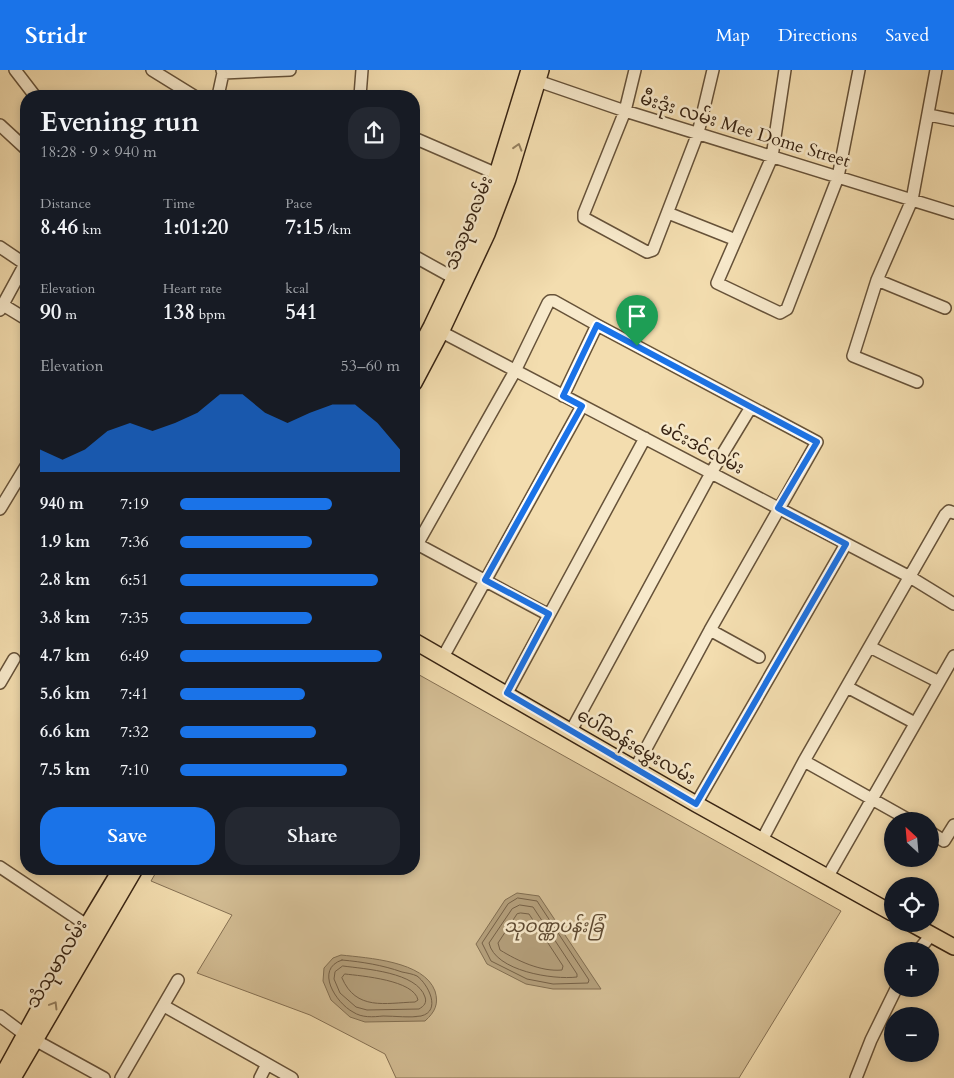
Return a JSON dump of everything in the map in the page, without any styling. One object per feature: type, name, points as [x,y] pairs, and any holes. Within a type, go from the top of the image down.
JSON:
[{"type":"main road","name":"သံသုမာလမ်း","points":[[420,369],[436,329],[460,282],[477,230],[503,176],[534,75]]},
{"type":"main road","name":"သံသုမာလမ်း","points":[[420,351],[436,329]]},
{"type":"main road","name":"ပေါ်ဆန်းမွှေးလမ်း","points":[[420,644],[696,804],[884,908]]},
{"type":"main road","name":"သံသုမာလမ်း","points":[[93,929],[118,875]]},
{"type":"main road","name":"သံသုမာလမ်း","points":[[1,1078],[29,1037],[93,929],[131,875]]},
{"type":"main road","points":[[927,932],[954,947]]},
{"type":"main road","name":"သံသုမာလမ်း","points":[[13,1078],[29,1037]]},
{"type":"street","points":[[16,70],[31,90]]},
{"type":"street","points":[[152,70],[184,90]]},
{"type":"street","points":[[219,90],[222,72],[290,70]]},
{"type":"street","points":[[360,90],[362,70]]},
{"type":"street","points":[[635,70],[625,111],[584,213],[584,218],[647,252],[652,250],[668,213],[698,134],[712,70]]},
{"type":"street","points":[[785,70],[772,157],[717,284],[780,313],[787,309],[838,177],[859,70]]},
{"type":"street","points":[[917,382],[853,356],[877,280],[912,200],[936,70]]},
{"type":"street","name":"မီးဒုံး လမ်း Mee Dome Street","points":[[534,75],[625,111],[954,213]]},
{"type":"street","points":[[929,115],[954,120]]},
{"type":"street","points":[[0,125],[20,143]]},
{"type":"street","points":[[420,141],[503,176]]},
{"type":"street","points":[[668,213],[736,240]]},
{"type":"street","points":[[0,246],[20,259]]},
{"type":"street","points":[[420,259],[460,282]]},
{"type":"street","points":[[20,274],[1,308],[20,316]]},
{"type":"street","points":[[877,280],[945,308]]},
{"type":"street","points":[[420,540],[515,370],[550,300],[817,442],[710,630],[635,769]]},
{"type":"street","points":[[563,396],[597,325]]},
{"type":"street","name":"မင်းဒင်လမ်း","points":[[436,329],[910,577],[954,604]]},
{"type":"street","points":[[443,657],[582,406]]},
{"type":"street","points":[[571,731],[711,473],[751,407]]},
{"type":"street","points":[[507,693],[644,438]]},
{"type":"street","points":[[0,509],[20,476]]},
{"type":"street","points":[[762,840],[804,761],[945,515],[949,511],[954,513]]},
{"type":"street","points":[[696,804],[846,544]]},
{"type":"street","points":[[420,549],[485,580],[549,614]]},
{"type":"street","points":[[710,630],[759,657]]},
{"type":"street","points":[[870,647],[939,682]]},
{"type":"street","points":[[0,683],[14,658]]},
{"type":"street","points":[[828,876],[915,723],[953,661]]},
{"type":"street","points":[[847,687],[915,723]]},
{"type":"street","points":[[804,761],[896,812]]},
{"type":"street","points":[[939,838],[944,841],[954,825]]},
{"type":"street","points":[[0,866],[93,929]]},
{"type":"street","points":[[926,942],[932,935]]},
{"type":"street","points":[[122,1078],[178,980]]},
{"type":"street","points":[[856,1078],[871,1040],[892,997]]},
{"type":"street","points":[[164,1006],[292,1078]]},
{"type":"street","points":[[0,1016],[29,1037],[104,1078]]},
{"type":"street","points":[[260,1078],[267,1064]]},
{"type":"green space","name":"သုဝဏ္ဏပန်းခြံ","points":[[420,675],[841,911],[739,1078],[396,1078],[385,1054],[310,1015],[197,973],[232,915],[151,881],[154,875],[420,875]]},
{"type":"water","points":[[517,893],[539,896],[601,989],[553,989],[526,984],[487,964],[476,944],[505,900]]},
{"type":"water","points":[[341,955],[394,963],[419,973],[429,981],[435,991],[437,1000],[434,1011],[425,1021],[365,1022],[350,1017],[331,1000],[323,981],[324,968],[333,958]]},
{"type":"route","points":[[597,325],[637,346],[817,442],[778,508],[846,544],[696,804],[507,693],[549,614],[485,580],[582,406],[563,396],[597,325]]}]
